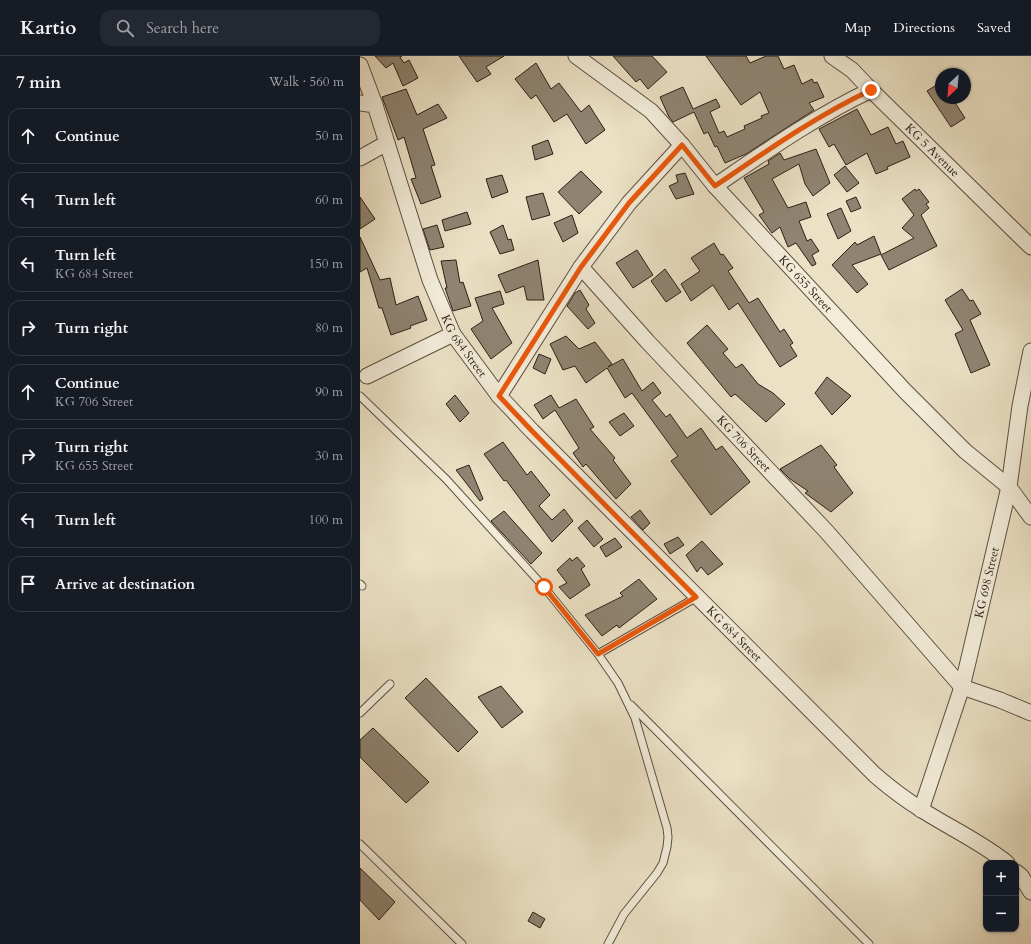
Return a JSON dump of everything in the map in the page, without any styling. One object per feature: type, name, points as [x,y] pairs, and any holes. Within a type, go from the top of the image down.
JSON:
[{"type":"street","name":"KG 655 Street","points":[[576,56],[652,111],[715,186],[905,391],[965,451],[1009,487],[1031,517]]},
{"type":"street","name":"KG 5 Avenue","points":[[832,56],[851,63],[871,90],[1031,247]]},
{"type":"street","name":"KG 684 Street","points":[[360,65],[367,104],[387,143],[430,280],[453,334],[499,396],[696,597],[875,775],[886,785],[921,810],[982,845],[1003,860]]},
{"type":"street","points":[[715,186],[772,148],[846,102],[871,90]]},
{"type":"street","points":[[360,158],[387,143]]},
{"type":"street","points":[[499,396],[581,267],[629,203],[682,145]]},
{"type":"street","name":"KG 706 Street","points":[[581,267],[647,340],[827,532],[962,687]]},
{"type":"street","points":[[367,376],[453,334]]},
{"type":"street","name":"KG 698 Street","points":[[921,810],[962,687],[1009,487],[1020,406],[1031,351]]},
{"type":"street","points":[[962,687],[1000,700],[1031,713]]},
{"type":"street","points":[[1019,874],[1031,892]]},
{"type":"lane","points":[[360,396],[446,479],[544,587],[598,654],[618,683],[628,702],[635,718],[668,837],[663,864],[658,873],[624,914],[608,944]]},
{"type":"lane","points":[[598,654],[696,597]]},
{"type":"lane","points":[[360,713],[390,684]]},
{"type":"lane","points":[[628,702],[869,944]]},
{"type":"lane","points":[[360,844],[462,944]]},
{"type":"building","points":[[375,56],[402,56],[400,57],[404,63],[409,60],[418,78],[403,86],[393,63],[386,68]]},
{"type":"building","points":[[459,56],[504,56],[486,67],[491,74],[477,82]]},
{"type":"building","points":[[613,56],[652,56],[667,72],[648,89],[640,79],[636,82]]},
{"type":"building","points":[[706,56],[746,56],[750,63],[766,56],[778,56],[784,69],[794,65],[802,84],[812,79],[814,83],[817,82],[824,97],[809,103],[814,110],[746,154],[725,163],[708,132],[704,134],[694,112],[673,122],[669,117],[660,97],[683,87],[693,109],[716,99],[720,107],[710,112],[719,133],[724,131],[727,137],[745,129],[744,126],[762,118],[761,116],[769,113],[760,92],[741,105]]},
{"type":"building","points":[[536,63],[551,89],[559,83],[581,112],[589,105],[605,130],[586,144],[567,114],[554,122],[536,95],[531,99],[515,79]]},
{"type":"building","points":[[935,86],[935,103],[927,91]]},
{"type":"building","points":[[406,89],[417,115],[438,104],[447,118],[423,129],[435,165],[431,166],[441,197],[421,204],[411,179],[416,178],[404,137],[398,140],[382,97]]},
{"type":"building","points":[[936,104],[956,104],[965,118],[951,127]]},
{"type":"building","points":[[857,109],[871,135],[888,127],[896,144],[903,141],[910,157],[887,167],[888,169],[876,174],[867,153],[846,165],[834,144],[829,147],[819,129]]},
{"type":"building","points":[[548,140],[553,154],[535,160],[532,146]]},
{"type":"building","points":[[816,149],[830,183],[813,196],[805,184],[799,164],[772,179],[788,208],[806,202],[811,217],[799,221],[807,241],[811,239],[819,251],[812,255],[816,264],[812,266],[796,243],[788,247],[780,227],[772,233],[759,215],[764,212],[744,178],[769,164],[768,161],[780,153],[784,160]]},
{"type":"building","points":[[845,166],[859,183],[847,192],[834,175]]},
{"type":"building","points":[[581,171],[602,192],[579,214],[558,192]]},
{"type":"building","points":[[685,173],[694,194],[676,199],[669,186],[678,182],[676,175]]},
{"type":"building","points":[[502,175],[508,192],[492,198],[486,179]]},
{"type":"building","points":[[915,189],[916,191],[919,189],[929,202],[926,204],[929,208],[921,215],[937,246],[889,270],[881,255],[914,238],[902,228],[914,215],[902,199]]},
{"type":"building","points":[[543,193],[550,215],[532,220],[526,197]]},
{"type":"building","points":[[360,197],[375,219],[360,229]]},
{"type":"building","points":[[856,197],[861,208],[851,212],[846,201]]},
{"type":"building","points":[[841,208],[851,231],[838,239],[827,214]]},
{"type":"building","points":[[467,212],[471,224],[445,231],[442,220]]},
{"type":"building","points":[[572,215],[578,233],[563,242],[554,223]]},
{"type":"building","points":[[437,225],[444,247],[430,250],[423,229]]},
{"type":"building","points":[[503,225],[508,240],[511,239],[514,250],[500,254],[490,232]]},
{"type":"building","points":[[874,236],[881,254],[852,265],[868,284],[857,293],[832,265],[855,242],[857,245]]},
{"type":"building","points":[[360,237],[380,280],[390,278],[396,305],[418,296],[427,320],[410,326],[411,328],[391,335],[382,308],[379,308],[367,268],[360,272]]},
{"type":"building","points":[[714,243],[721,255],[723,254],[733,268],[728,271],[749,303],[758,298],[780,332],[784,329],[793,343],[790,345],[797,356],[780,367],[738,303],[729,310],[713,285],[691,301],[681,284],[700,271],[691,258]]},
{"type":"building","points":[[637,250],[653,275],[633,288],[616,263]]},
{"type":"building","points":[[456,260],[460,283],[463,282],[471,306],[453,311],[445,288],[447,288],[441,261]]},
{"type":"building","points":[[538,260],[544,300],[527,300],[524,286],[506,293],[498,275]]},
{"type":"building","points":[[665,269],[681,292],[666,302],[651,281]]},
{"type":"building","points":[[962,289],[970,301],[973,300],[981,314],[970,320],[990,365],[971,373],[955,334],[963,330],[945,300]]},
{"type":"building","points":[[580,290],[589,305],[586,309],[595,323],[588,329],[567,306],[575,293]]},
{"type":"building","points":[[500,291],[504,304],[492,308],[512,343],[491,359],[471,329],[483,321],[475,298]]},
{"type":"building","points":[[707,325],[728,349],[723,353],[736,368],[742,364],[758,384],[773,393],[785,404],[766,422],[735,394],[731,397],[687,343]]},
{"type":"building","points":[[566,336],[579,349],[595,342],[612,364],[608,367],[623,359],[642,391],[653,382],[661,393],[652,400],[666,417],[670,414],[687,438],[701,428],[716,450],[722,446],[750,482],[711,515],[671,461],[678,456],[632,393],[625,398],[607,368],[586,383],[575,366],[563,370],[550,344]]},
{"type":"building","points":[[539,354],[551,359],[545,374],[533,368]]},
{"type":"building","points":[[827,377],[851,396],[832,415],[815,393]]},
{"type":"building","points":[[455,395],[469,413],[460,422],[446,404]]},
{"type":"building","points":[[551,395],[559,408],[576,399],[594,427],[590,429],[615,458],[613,460],[631,484],[616,499],[586,464],[583,467],[573,453],[579,448],[555,410],[543,419],[534,405]]},
{"type":"building","points":[[624,413],[634,426],[620,436],[609,422]]},
{"type":"building","points":[[503,442],[527,475],[531,471],[550,495],[539,506],[552,520],[564,509],[573,521],[552,542],[506,480],[504,481],[484,454]]},
{"type":"building","points":[[821,445],[837,465],[834,467],[853,493],[831,512],[805,493],[808,491],[790,479],[780,469]]},
{"type":"building","points":[[469,465],[483,499],[480,501],[456,470]]},
{"type":"building","points":[[640,510],[650,523],[643,530],[631,517]]},
{"type":"building","points":[[504,511],[542,553],[531,564],[491,521]]},
{"type":"building","points":[[587,520],[603,539],[594,547],[578,528]]},
{"type":"building","points":[[678,537],[684,545],[670,554],[664,544]]},
{"type":"building","points":[[615,538],[622,547],[606,557],[600,547]]},
{"type":"building","points":[[702,541],[723,564],[708,575],[701,567],[697,572],[686,555]]},
{"type":"building","points":[[577,557],[585,566],[581,569],[590,585],[570,599],[559,587],[567,583],[557,570],[570,558],[572,561]]},
{"type":"building","points":[[639,579],[657,599],[619,628],[617,625],[602,636],[585,615],[623,596],[620,593]]},
{"type":"building","points":[[426,678],[478,732],[458,752],[405,698]]},
{"type":"building","points":[[501,686],[523,712],[502,728],[478,697]]},
{"type":"building","points":[[373,728],[429,782],[406,803],[360,757],[360,740]]},
{"type":"building","points":[[360,868],[395,902],[379,920],[360,900]]},
{"type":"building","points":[[533,912],[545,919],[540,928],[528,921]]},
{"type":"route","points":[[544,587],[598,654],[696,597],[499,396],[581,267],[629,203],[682,145],[715,186],[772,148],[846,102],[871,90]]}]
